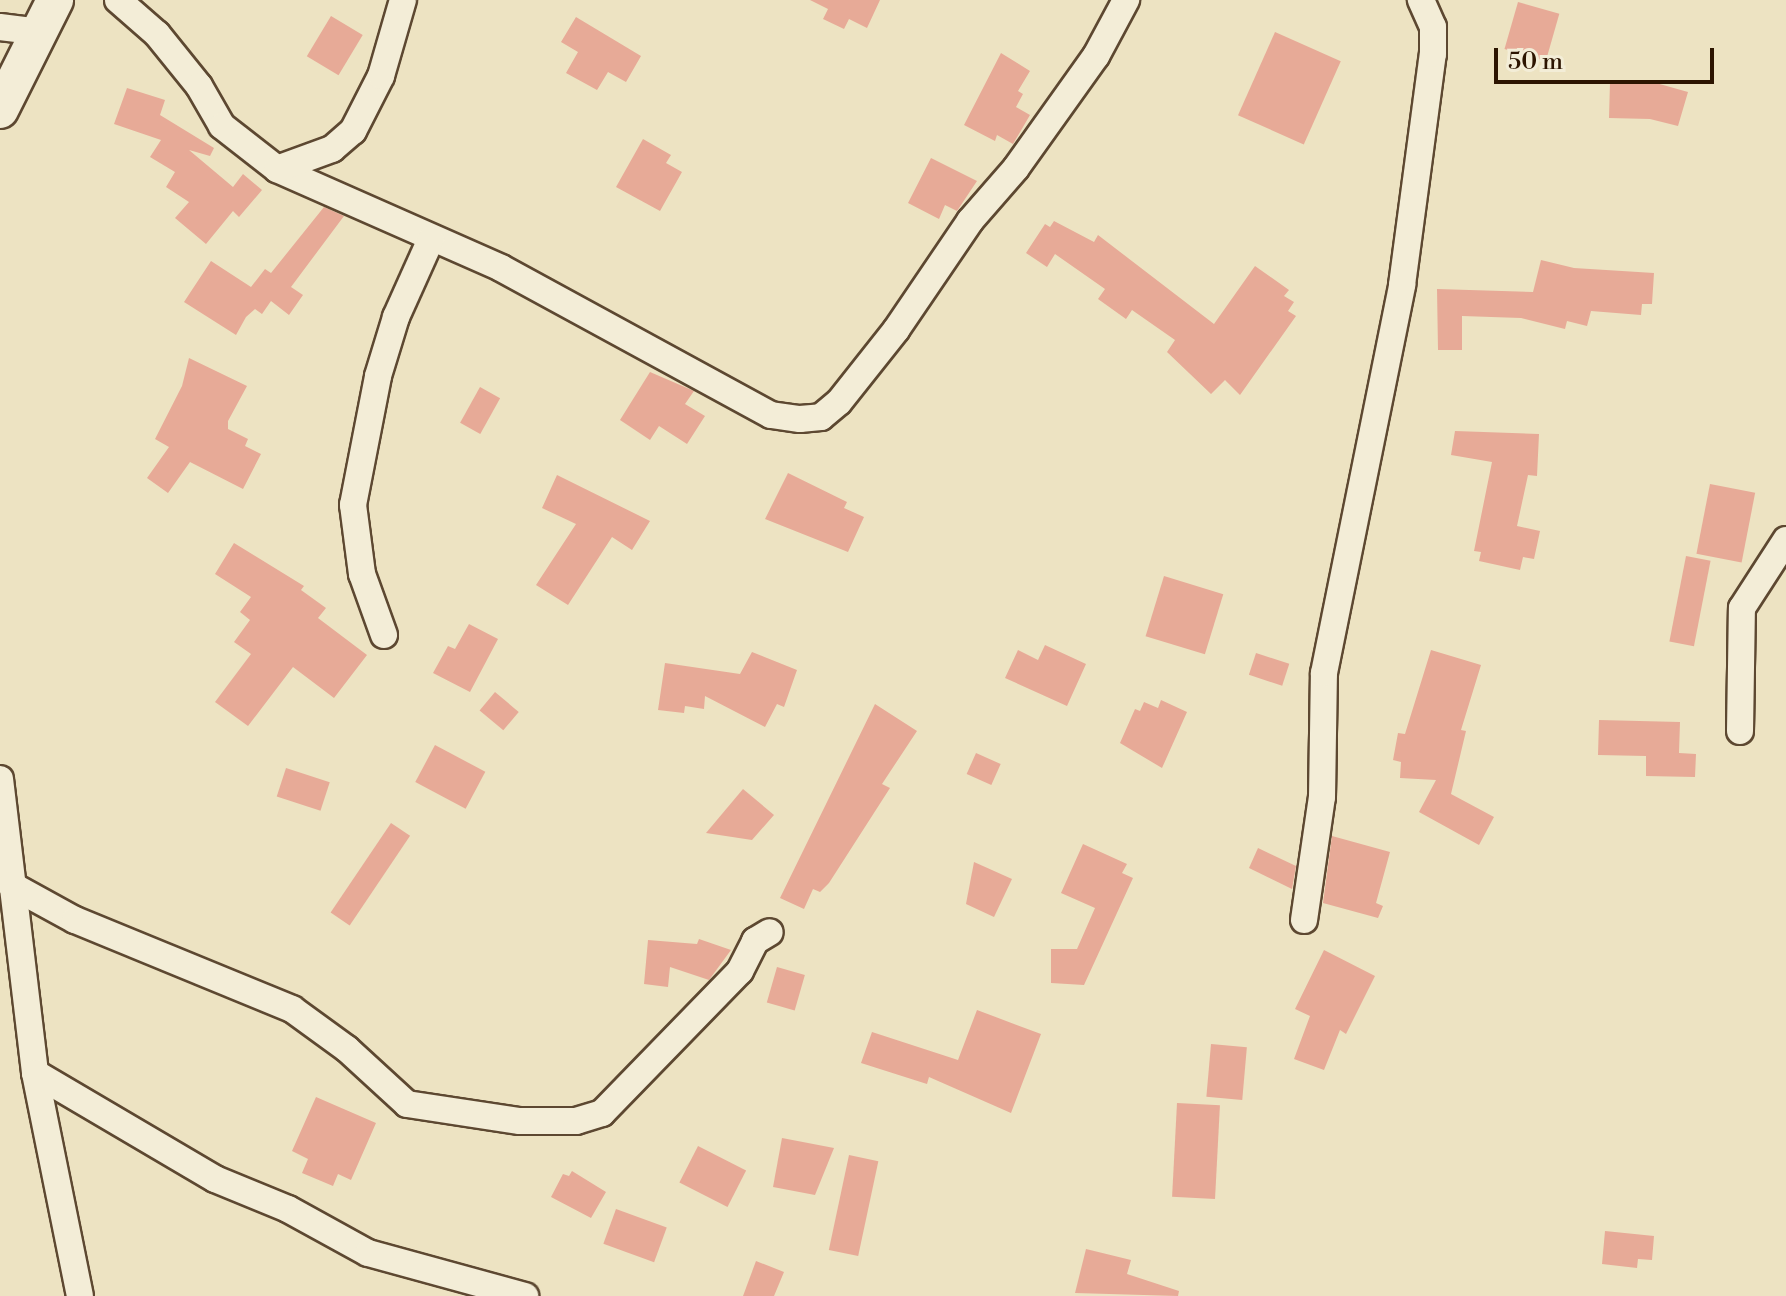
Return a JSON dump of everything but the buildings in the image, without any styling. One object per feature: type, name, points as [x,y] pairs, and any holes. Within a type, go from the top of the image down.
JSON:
[{"type":"main road","points":[[0,110],[48,16]]},
{"type":"street","points":[[118,0],[157,34],[222,126],[277,169],[515,275],[771,415],[821,417],[839,402],[970,221],[1016,168],[1096,56],[1126,0]]},
{"type":"street","points":[[277,169],[332,149],[353,131],[381,76],[403,0]]},
{"type":"street","points":[[1304,920],[1322,797],[1324,673],[1402,285],[1433,54],[1433,27],[1421,0]]},
{"type":"street","points":[[0,27],[48,16]]},
{"type":"street","points":[[384,635],[362,574],[353,505],[378,376],[396,317],[431,239]]},
{"type":"street","points":[[1740,731],[1742,608],[1786,540]]},
{"type":"street","points":[[0,779],[35,1073],[80,1296]]},
{"type":"street","points":[[11,885],[75,920],[292,1009],[347,1049],[407,1104],[520,1121],[576,1121],[602,1113],[740,971],[755,941],[770,932]]},
{"type":"street","points":[[35,1073],[215,1179],[288,1209],[368,1253],[525,1296]]}]
